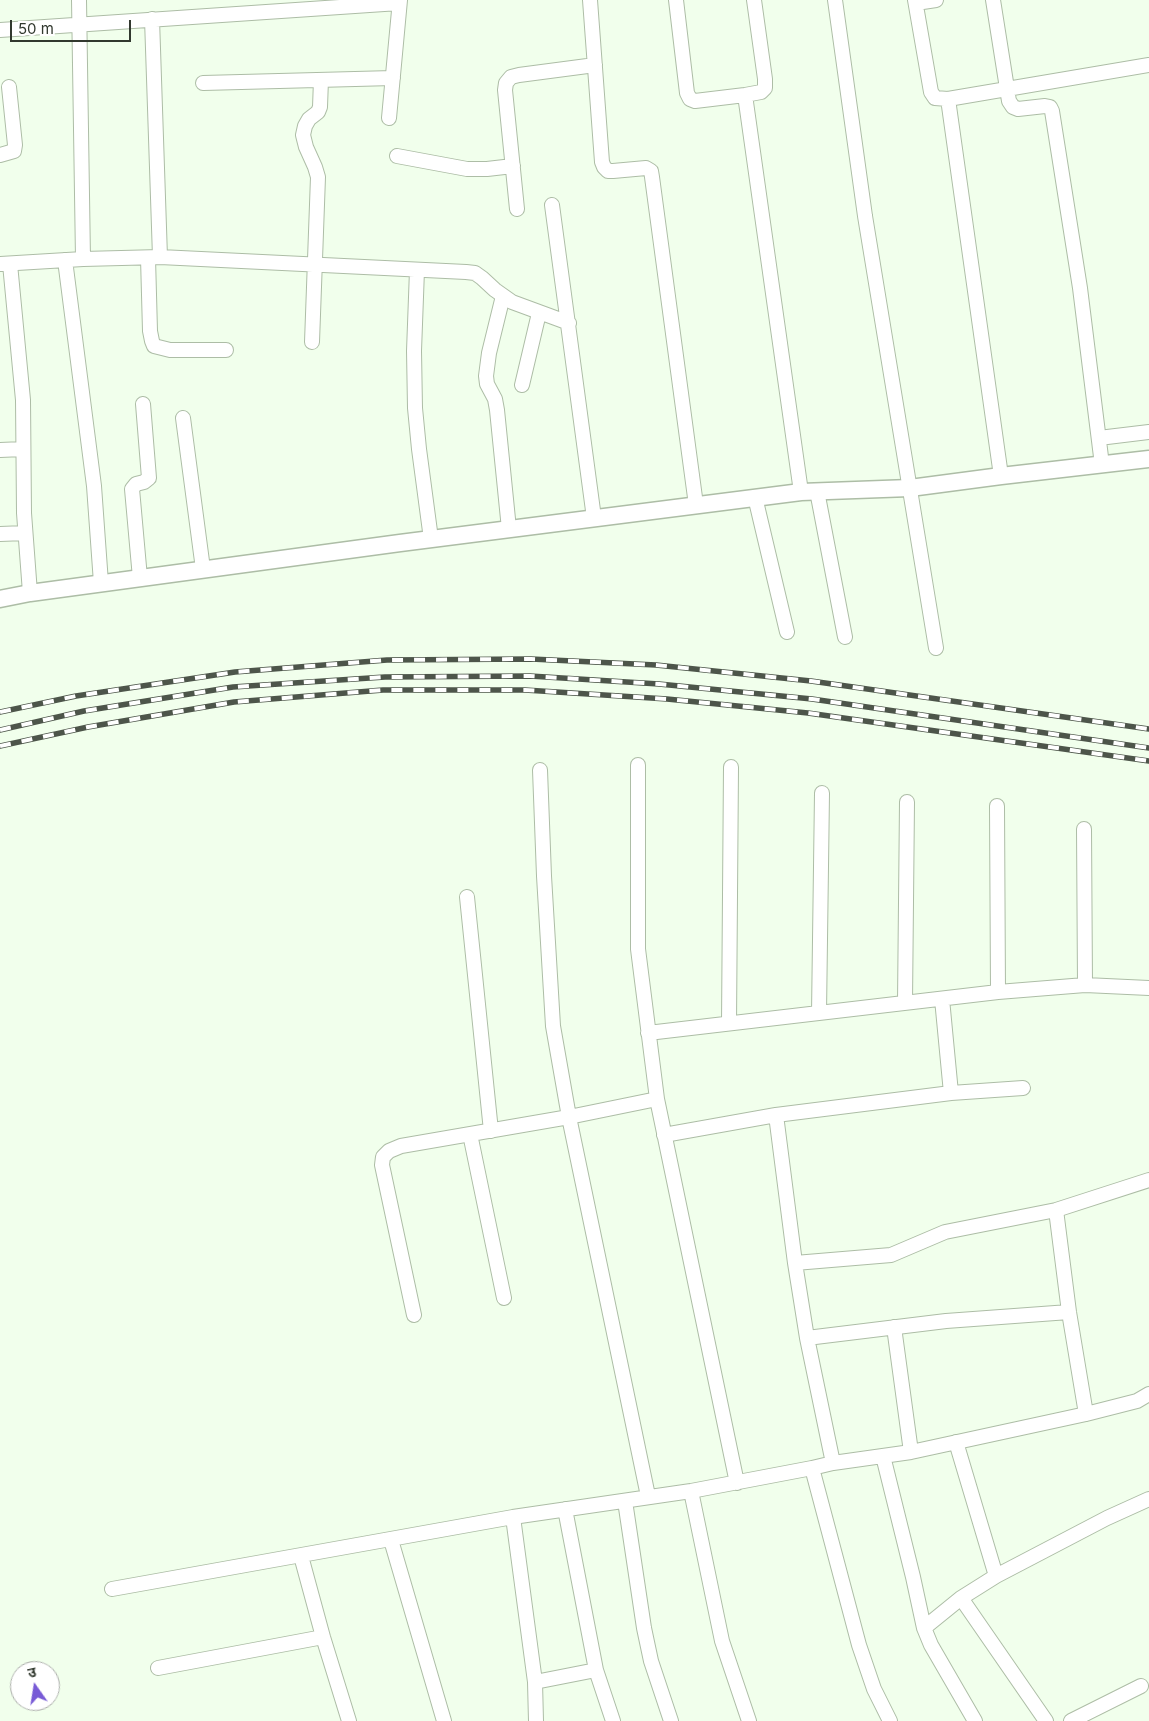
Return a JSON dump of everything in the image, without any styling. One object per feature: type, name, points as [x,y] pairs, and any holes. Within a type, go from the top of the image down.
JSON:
[{"type":"street","points":[[79,0],[83,259]]},
{"type":"street","points":[[590,0],[602,162],[608,171],[641,168],[651,171],[696,505]]},
{"type":"street","points":[[676,0],[687,93],[690,99],[695,101],[745,95],[760,92],[765,88],[766,79],[754,0]]},
{"type":"street","points":[[834,0],[865,216],[936,648]]},
{"type":"street","points":[[936,0],[915,2],[931,92],[935,98],[948,99],[1149,64]]},
{"type":"street","points":[[993,0],[1006,89],[1013,107],[1018,109],[1045,106],[1050,107],[1052,111],[1080,288],[1102,464]]},
{"type":"street","points":[[0,30],[400,2],[389,118]]},
{"type":"street","points":[[152,20],[154,258],[150,331],[152,341],[154,346],[170,350],[226,350]]},
{"type":"street","points":[[517,209],[505,90],[506,82],[511,77],[519,75],[595,65]]},
{"type":"street","points":[[203,82],[393,78]]},
{"type":"street","points":[[312,342],[318,177],[306,148],[303,135],[309,119],[318,112],[320,107],[321,80]]},
{"type":"street","points":[[0,156],[14,151],[15,145],[9,87]]},
{"type":"street","points":[[745,95],[809,492],[845,637]]},
{"type":"street","points":[[948,99],[1001,476]]},
{"type":"street","points":[[397,156],[468,169],[513,166]]},
{"type":"street","points":[[552,205],[594,518]]},
{"type":"street","points":[[30,593],[26,533],[23,400],[5,264],[83,259],[154,258],[475,274],[512,302],[569,323]]},
{"type":"street","points":[[65,260],[94,486],[101,583]]},
{"type":"street","points":[[417,270],[414,351],[416,408],[419,449],[431,539]]},
{"type":"street","points":[[503,296],[489,353],[486,376],[487,384],[495,399],[497,410],[509,529]]},
{"type":"street","points":[[522,385],[539,313]]},
{"type":"street","points":[[140,578],[132,489],[136,484],[144,482],[149,478],[144,404]]},
{"type":"street","points":[[183,418],[203,569]]},
{"type":"street","points":[[1099,438],[1149,432]]},
{"type":"street","points":[[0,450],[23,449]]},
{"type":"street","points":[[0,599],[30,593],[203,569],[696,505],[809,492],[910,488],[1149,459]]},
{"type":"street","points":[[755,498],[787,632]]},
{"type":"street","points":[[0,534],[26,533]]},
{"type":"street","points":[[638,765],[638,949],[657,1100],[737,1483]]},
{"type":"street","points":[[729,1023],[731,767]]},
{"type":"street","points":[[540,770],[553,1026],[569,1117],[648,1496]]},
{"type":"street","points":[[819,1012],[822,793]]},
{"type":"street","points":[[906,1002],[907,802]]},
{"type":"street","points":[[997,806],[998,992]]},
{"type":"street","points":[[1084,828],[1085,985]]},
{"type":"street","points":[[468,897],[491,1131]]},
{"type":"street","points":[[648,1033],[998,992],[1085,985],[1149,988]]},
{"type":"street","points":[[942,999],[951,1093]]},
{"type":"street","points":[[664,1136],[776,1115],[951,1093],[1023,1088]]},
{"type":"street","points":[[414,1315],[382,1165],[383,1157],[389,1151],[401,1146],[657,1100]]},
{"type":"street","points":[[776,1115],[795,1263],[807,1338],[833,1463]]},
{"type":"street","points":[[470,1134],[504,1298]]},
{"type":"street","points":[[795,1263],[891,1255],[945,1232],[1056,1210],[1149,1180]]},
{"type":"street","points":[[1056,1210],[1069,1312],[1086,1414]]},
{"type":"street","points":[[807,1338],[946,1321],[1069,1312]]},
{"type":"street","points":[[894,1327],[911,1452]]},
{"type":"street","points":[[112,1590],[514,1517],[648,1496],[691,1492],[833,1463],[911,1452],[1086,1414],[1137,1401],[1149,1394]]},
{"type":"street","points":[[956,1442],[996,1576]]},
{"type":"street","points":[[883,1456],[924,1628],[931,1645],[975,1721]]},
{"type":"street","points":[[812,1468],[859,1645],[874,1689],[890,1721]]},
{"type":"street","points":[[691,1492],[722,1641],[749,1721]]},
{"type":"street","points":[[924,1628],[962,1598],[996,1576],[1107,1518],[1149,1499]]},
{"type":"street","points":[[625,1501],[649,1652],[671,1721]]},
{"type":"street","points":[[565,1509],[596,1670],[613,1721]]},
{"type":"street","points":[[514,1517],[534,1682],[536,1721]]},
{"type":"street","points":[[391,1540],[444,1721]]},
{"type":"street","points":[[301,1556],[323,1637],[349,1721]]},
{"type":"street","points":[[962,1598],[1046,1721]]},
{"type":"street","points":[[158,1668],[323,1637]]},
{"type":"street","points":[[534,1682],[596,1670]]},
{"type":"street","points":[[1071,1721],[1141,1686]]},
{"type":"railway","points":[[0,712],[76,696],[235,672],[387,660],[531,659],[656,665],[811,681],[1149,729]]},
{"type":"railway","points":[[0,730],[84,711],[233,687],[385,677],[530,676],[659,684],[812,699],[1149,748]]},
{"type":"railway","points":[[0,746],[88,727],[234,702],[383,690],[525,690],[667,699],[808,713],[1149,761]]}]
